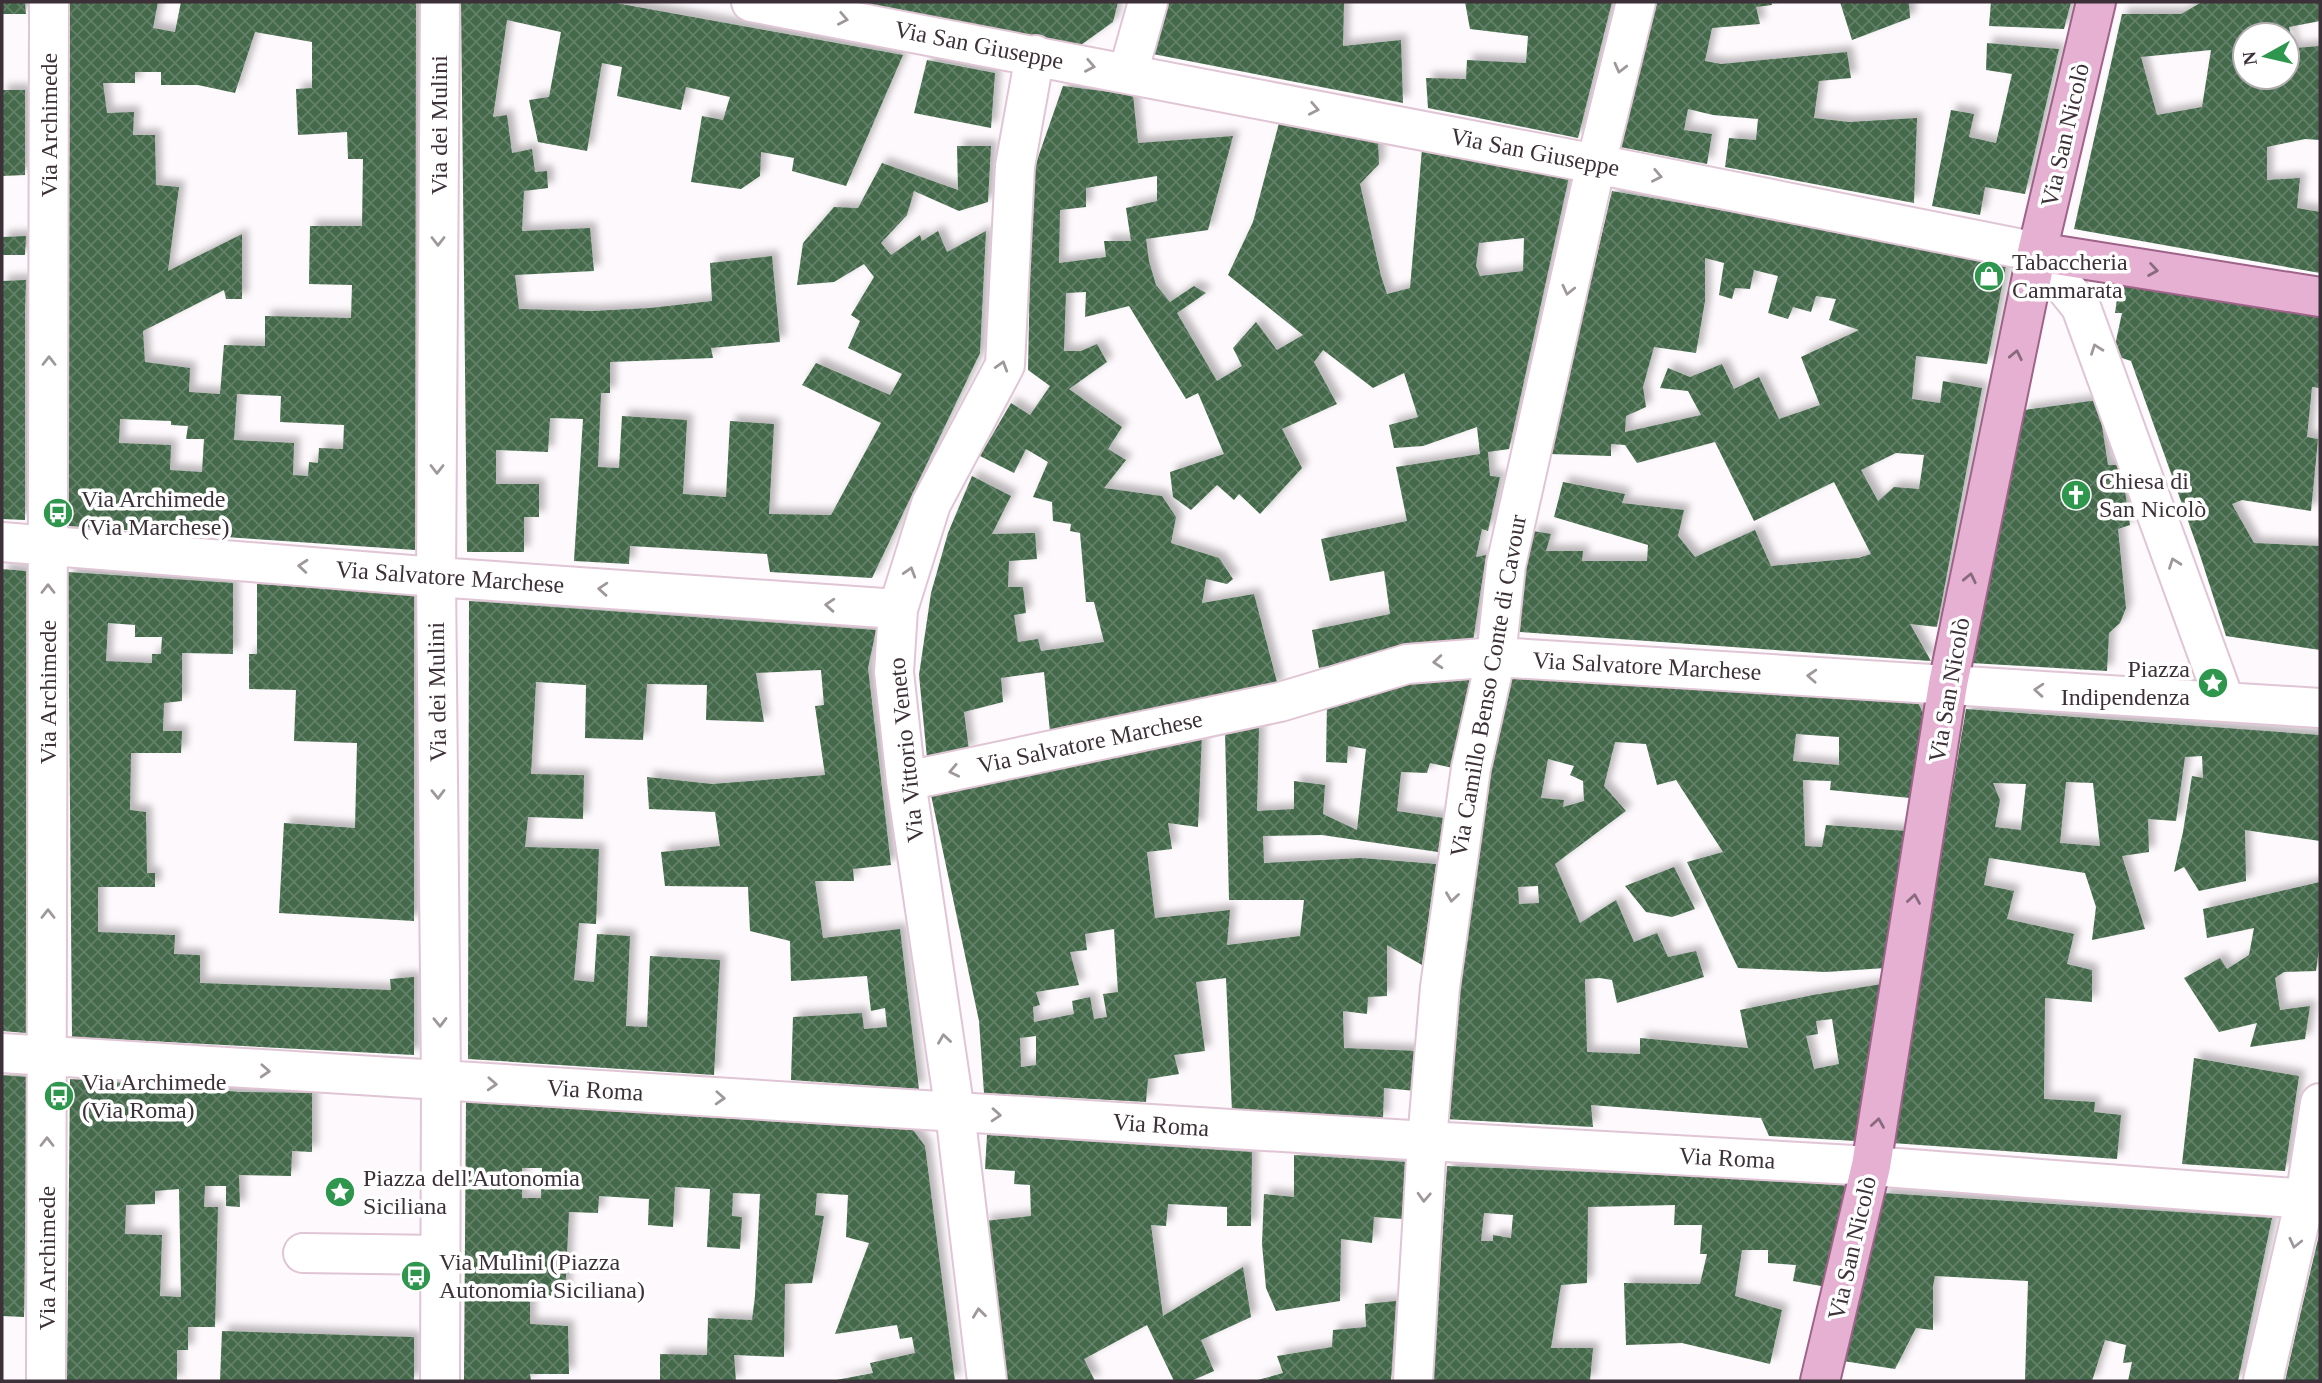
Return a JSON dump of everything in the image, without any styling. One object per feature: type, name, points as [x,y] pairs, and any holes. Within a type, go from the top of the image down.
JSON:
[{"type":"main road","name":"Via San Nicolò","points":[[1820,1381],[1871,1166],[1948,684],[2037,252],[2096,2]]},
{"type":"main road","name":"Via San Giuseppe","points":[[2037,252],[2320,297]]},
{"type":"street","name":"Via Archimede","points":[[46,1381],[49,2]]},
{"type":"street","name":"Via dei Mulini","points":[[440,2],[436,577],[441,1081],[440,1381]]},
{"type":"street","name":"Via San Giuseppe","points":[[751,2],[1128,73],[2037,252]]},
{"type":"street","points":[[1128,73],[1148,2]]},
{"type":"street","name":"Via Camillo Benso Conte di Cavour","points":[[1413,1381],[1427,1141],[1440,987],[1469,782],[1496,657],[1506,565],[1596,164],[1636,2]]},
{"type":"street","name":"Via Vittorio Veneto","points":[[988,1381],[955,1112],[906,782],[894,672],[898,609],[931,504],[1005,365],[1015,166],[1035,55]]},
{"type":"street","points":[[2037,252],[2081,307],[2225,702]]},
{"type":"street","name":"Via Salvatore Marchese","points":[[2,542],[436,577],[898,609]]},
{"type":"street","name":"Via Salvatore Marchese","points":[[906,782],[1280,702],[1408,664],[1496,657],[2320,708]]},
{"type":"street","name":"Via Roma","points":[[2,1053],[1871,1166],[2313,1200]]},
{"type":"street","points":[[2263,1381],[2313,1200],[2320,1103]]},
{"type":"street","points":[[303,1253],[440,1255]]},
{"type":"building","points":[[2,2],[25,2],[26,14],[2,14]]},
{"type":"building","points":[[70,2],[158,2],[153,28],[175,32],[181,2],[416,2],[415,550],[67,526]],"holes":[[[255,32],[312,42],[312,88],[296,89],[298,135],[347,132],[348,159],[363,159],[362,226],[310,226],[309,284],[352,285],[351,318],[265,316],[265,346],[224,345],[220,394],[189,392],[190,368],[145,362],[143,331],[224,290],[226,299],[242,299],[242,234],[168,271],[179,187],[156,185],[155,135],[133,135],[134,112],[107,113],[103,83],[135,83],[135,72],[161,72],[161,85],[198,85],[235,93]],[[237,394],[281,396],[280,422],[344,425],[343,449],[319,448],[318,463],[309,462],[308,476],[293,475],[294,443],[234,440]],[[120,419],[171,421],[171,425],[188,426],[186,439],[204,439],[202,472],[170,470],[171,445],[119,443]]]},
{"type":"building","points":[[461,2],[610,2],[903,55],[846,186],[792,171],[794,158],[761,152],[760,176],[741,189],[691,182],[702,116],[723,120],[730,97],[686,87],[681,110],[617,96],[622,67],[602,63],[587,151],[538,142],[529,100],[549,97],[561,32],[507,20],[493,117],[507,115],[512,153],[532,149],[535,172],[547,171],[548,188],[524,191],[522,231],[590,228],[594,271],[515,275],[519,309],[592,311],[712,301],[710,263],[772,256],[780,342],[711,348],[713,358],[610,362],[610,393],[601,393],[598,467],[619,468],[622,416],[687,420],[683,494],[726,497],[730,421],[774,424],[769,514],[831,515],[881,423],[802,385],[816,363],[890,395],[902,374],[848,348],[860,321],[851,315],[874,277],[864,264],[834,282],[797,285],[803,243],[834,207],[858,208],[882,163],[958,190],[957,146],[991,146],[988,202],[959,211],[914,191],[907,215],[881,243],[891,255],[920,235],[922,241],[938,231],[947,252],[986,231],[980,353],[872,578],[770,572],[767,554],[630,546],[629,564],[574,561],[583,419],[550,418],[548,452],[496,450],[496,484],[539,484],[539,517],[524,517],[524,552],[467,552]]},
{"type":"building","points":[[840,2],[1118,2],[1113,22],[1078,47]]},
{"type":"building","points":[[1168,2],[1344,2],[1343,46],[1401,40],[1403,103],[1153,54]]},
{"type":"building","points":[[1465,2],[1612,2],[1578,138],[1428,108],[1426,78],[1466,79],[1467,60],[1526,63],[1528,36],[1470,29]]},
{"type":"building","points":[[1652,2],[1771,2],[1772,5],[1756,7],[1760,24],[1712,28],[1705,61],[1721,64],[1847,52],[1851,78],[1819,81],[1814,118],[1849,122],[1917,118],[1914,203],[1725,167],[1729,138],[1756,140],[1758,119],[1713,115],[1688,109],[1684,130],[1712,134],[1707,164],[1615,146]]},
{"type":"building","points":[[1840,2],[1909,2],[1910,18],[1852,40]]},
{"type":"building","points":[[1991,2],[2071,2],[2064,29],[1989,26]]},
{"type":"building","points":[[2202,2],[2320,2],[2320,21],[2301,25],[2301,21],[2231,21],[2231,91],[2301,91],[2301,47],[2320,46],[2320,140],[2305,139],[2267,147],[2267,180],[2300,178],[2297,208],[2320,212],[2320,273],[2074,229],[2122,14],[2181,14]],"holes":[[[2211,50],[2202,107],[2157,115],[2141,57]]]},
{"type":"building","points":[[1987,43],[2059,49],[2025,194],[1985,187],[1980,215],[1932,206],[1951,110],[1974,114],[1969,137],[1996,143],[2012,74],[1986,70]]},
{"type":"building","points":[[927,60],[995,73],[991,128],[914,113]]},
{"type":"building","points":[[1063,86],[1133,95],[1138,143],[1233,136],[1208,230],[1146,239],[1156,285],[1170,302],[1194,286],[1206,293],[1177,313],[1217,381],[1242,366],[1233,348],[1256,322],[1277,350],[1303,335],[1228,275],[1253,222],[1279,123],[1378,141],[1379,164],[1360,184],[1387,294],[1410,288],[1422,149],[1569,177],[1509,449],[1488,452],[1490,476],[1500,477],[1488,531],[1482,529],[1476,557],[1486,555],[1473,641],[1441,644],[1319,668],[1312,630],[1390,614],[1384,571],[1330,581],[1321,539],[1407,521],[1396,467],[1480,454],[1477,427],[1423,446],[1394,448],[1389,425],[1418,417],[1404,373],[1373,388],[1323,350],[1314,362],[1337,404],[1282,429],[1302,468],[1260,514],[1239,494],[1234,500],[1217,485],[1191,510],[1173,497],[1170,472],[1224,454],[1198,393],[1186,399],[1129,306],[1085,317],[1086,292],[1066,293],[1064,351],[1081,351],[1097,344],[1107,362],[1069,389],[1122,427],[1108,449],[1126,460],[1104,488],[1162,496],[1176,517],[1171,543],[1219,558],[1233,579],[1227,584],[1206,579],[1202,603],[1254,594],[1278,686],[1050,732],[1044,672],[1001,678],[1003,702],[964,712],[969,750],[927,758],[919,675],[931,593],[948,533],[972,476],[1011,496],[992,534],[1035,533],[1037,559],[1009,561],[1008,587],[1023,587],[1026,613],[1014,615],[1018,642],[1038,639],[1041,651],[1104,642],[1094,602],[1086,602],[1080,533],[1070,531],[1071,524],[1053,521],[1052,502],[1033,497],[1048,462],[1026,449],[1014,473],[980,456],[1011,403],[1030,415],[1050,386],[1028,370],[1035,166]],"holes":[[[1157,176],[1157,201],[1126,208],[1131,241],[1104,241],[1106,257],[1059,263],[1060,210],[1086,207],[1086,188]],[[1524,238],[1523,271],[1480,276],[1476,266],[1479,243]]]},
{"type":"building","points":[[2,90],[25,90],[25,175],[2,176]]},
{"type":"building","points":[[1612,191],[2007,260],[1987,364],[1916,356],[1912,399],[1940,403],[1943,381],[1982,388],[1937,627],[1910,624],[1931,661],[1520,632],[1522,579],[1533,531],[1551,534],[1546,551],[1583,551],[1582,561],[1647,561],[1648,545],[1554,517],[1563,482],[1625,494],[1622,503],[1684,510],[1678,536],[1695,557],[1755,530],[1771,566],[1858,558],[1871,554],[1834,482],[1754,521],[1715,442],[1637,463],[1625,445],[1611,444],[1611,456],[1550,454]],"holes":[[[1705,258],[1724,263],[1719,295],[1732,299],[1735,288],[1750,289],[1754,270],[1778,276],[1768,313],[1788,319],[1793,307],[1811,312],[1816,296],[1836,299],[1829,320],[1859,330],[1801,357],[1820,405],[1779,419],[1759,377],[1734,389],[1722,364],[1690,377],[1668,368],[1660,388],[1688,391],[1701,415],[1625,432],[1626,416],[1646,407],[1643,387],[1654,347],[1696,353],[1705,301]],[[1896,453],[1924,455],[1919,489],[1894,487],[1878,501],[1861,470]]]},
{"type":"building","points":[[26,236],[25,255],[2,255],[2,237]]},
{"type":"building","points":[[26,280],[25,520],[2,519],[2,281]]},
{"type":"building","points":[[2119,284],[2320,316],[2320,388],[2312,387],[2307,437],[2318,439],[2311,511],[2242,500],[2232,504],[2254,543],[2320,546],[2320,650],[2226,636],[2131,361],[2113,355],[2122,313],[2115,313]]},
{"type":"building","name":"Chiesa di San Nicolò","points":[[2098,400],[2108,465],[2121,465],[2130,525],[2118,529],[2126,608],[2120,623],[2109,633],[2107,671],[1971,663],[2024,410]]},
{"type":"building","points":[[2,569],[26,571],[26,1033],[2,1031]]},
{"type":"building","points":[[68,572],[233,583],[233,654],[182,653],[182,701],[164,703],[163,731],[182,731],[181,753],[131,753],[130,810],[146,812],[147,873],[155,873],[155,887],[98,887],[98,932],[175,935],[174,954],[200,955],[200,983],[391,990],[390,979],[414,977],[414,1055],[72,1037]],"holes":[[[108,623],[135,625],[135,637],[162,637],[161,654],[152,654],[152,663],[106,661]]]},
{"type":"building","points":[[257,584],[414,594],[414,921],[279,913],[284,823],[355,828],[357,743],[294,741],[296,690],[249,689],[249,654],[257,654]]},
{"type":"building","points":[[469,601],[876,630],[868,668],[891,865],[853,869],[854,881],[815,881],[823,938],[900,929],[919,1089],[791,1080],[793,1017],[862,1013],[864,1029],[887,1027],[885,1008],[871,1011],[867,976],[791,981],[790,941],[750,931],[748,887],[665,886],[661,852],[720,846],[715,812],[649,809],[647,777],[712,784],[825,775],[815,706],[824,705],[821,670],[756,673],[764,722],[706,720],[707,685],[647,684],[643,740],[585,738],[586,685],[536,682],[531,774],[584,775],[583,819],[528,817],[525,847],[599,849],[596,924],[579,923],[574,980],[594,982],[597,934],[630,936],[626,1026],[647,1027],[650,956],[720,960],[714,1075],[468,1059]]},
{"type":"building","points":[[1505,672],[1918,703],[1925,717],[1910,798],[1830,790],[1831,781],[1803,780],[1805,846],[1822,847],[1826,825],[1907,831],[1885,968],[1826,972],[1738,968],[1687,862],[1723,852],[1676,780],[1657,785],[1646,744],[1615,742],[1604,786],[1626,811],[1555,864],[1580,923],[1616,900],[1634,942],[1657,933],[1668,957],[1696,951],[1704,977],[1617,1003],[1612,980],[1585,979],[1587,1052],[1640,1054],[1640,1038],[1748,1048],[1740,1010],[1882,984],[1856,1141],[1769,1136],[1761,1118],[1591,1105],[1593,1127],[1445,1119],[1454,993]],"holes":[[[1796,734],[1839,737],[1839,765],[1793,761]],[[1548,759],[1574,766],[1570,775],[1583,781],[1584,801],[1563,807],[1564,800],[1541,798]],[[1538,886],[1539,903],[1519,904],[1518,887]],[[1832,1019],[1839,1064],[1814,1069],[1806,1036],[1818,1034],[1816,1021]]]},
{"type":"building","points":[[1471,673],[1453,768],[1430,763],[1427,773],[1401,772],[1397,811],[1444,818],[1438,852],[1322,835],[1263,836],[1264,863],[1361,858],[1436,864],[1422,965],[1387,945],[1387,996],[1368,997],[1367,1014],[1343,1011],[1344,1048],[1418,1051],[1416,1091],[1384,1088],[1383,1119],[1232,1111],[1226,978],[1196,982],[1205,1051],[1174,1055],[1179,1074],[1148,1079],[1146,1102],[984,1093],[979,1021],[931,795],[1202,734],[1198,827],[1168,823],[1172,849],[1147,852],[1155,918],[1230,910],[1227,945],[1300,936],[1304,900],[1229,900],[1225,731],[1259,727],[1257,811],[1294,809],[1294,781],[1325,785],[1323,814],[1357,830],[1366,749],[1348,746],[1347,763],[1326,762],[1327,702],[1415,675]],"holes":[[[1114,929],[1118,992],[1103,994],[1107,1017],[1094,1019],[1090,997],[1072,1001],[1074,1014],[1034,1022],[1033,1007],[1040,1005],[1036,992],[1079,985],[1070,952],[1087,950],[1085,934]],[[1036,1036],[1036,1065],[1021,1067],[1020,1038]]]},
{"type":"building","points":[[1966,709],[2320,735],[2320,841],[2245,830],[2246,881],[2199,891],[2184,867],[2174,872],[2192,776],[2203,778],[2202,756],[2185,757],[2176,821],[2148,819],[2149,852],[2122,856],[2145,929],[2092,940],[2096,907],[2085,873],[1989,858],[1984,885],[2014,891],[2007,919],[2074,934],[2067,964],[2092,970],[2092,1002],[2045,998],[2044,1099],[2095,1102],[2094,1112],[2121,1115],[2117,1159],[1892,1143]],"holes":[[[2066,782],[2093,783],[2100,846],[2060,843]],[[1993,783],[2026,784],[2021,830],[1995,827],[2000,800]]]},
{"type":"building","points":[[1674,867],[1695,909],[1672,917],[1646,912],[1625,886]]},
{"type":"building","points":[[2320,882],[2320,941],[2316,971],[2284,972],[2275,978],[2280,1010],[2310,1006],[2305,1039],[2250,1047],[2257,1023],[2219,1032],[2184,978],[2220,958],[2227,969],[2249,955],[2254,928],[2207,938],[2203,909]]},
{"type":"building","points":[[2194,1058],[2299,1076],[2285,1171],[2182,1164]]},
{"type":"building","points":[[2,1075],[27,1077],[24,1317],[2,1316]]},
{"type":"building","points":[[70,1079],[241,1092],[312,1093],[312,1152],[292,1151],[291,1176],[239,1175],[240,1207],[226,1206],[226,1186],[205,1186],[204,1207],[218,1207],[215,1327],[188,1327],[188,1350],[177,1350],[177,1381],[67,1381]],"holes":[[[179,1189],[181,1297],[160,1296],[162,1235],[125,1234],[126,1205],[155,1204],[155,1191]]]},
{"type":"building","points":[[466,1102],[913,1130],[925,1146],[955,1381],[831,1381],[873,1373],[870,1363],[915,1353],[912,1337],[900,1339],[897,1325],[835,1334],[869,1243],[846,1237],[848,1195],[817,1193],[815,1215],[824,1216],[812,1283],[785,1284],[784,1357],[734,1355],[736,1381],[660,1381],[660,1354],[707,1355],[708,1318],[752,1320],[755,1296],[760,1194],[733,1193],[732,1216],[742,1217],[740,1249],[707,1247],[710,1189],[675,1187],[673,1227],[648,1225],[649,1199],[599,1196],[598,1213],[569,1212],[565,1296],[530,1295],[530,1324],[568,1326],[569,1374],[530,1374],[531,1381],[464,1381]],"holes":[[[522,1168],[542,1168],[541,1198],[522,1198]]]},
{"type":"building","points":[[987,1135],[1252,1152],[1251,1226],[1227,1226],[1227,1207],[1168,1204],[1166,1226],[1151,1225],[1163,1316],[1243,1267],[1251,1317],[1201,1340],[1214,1371],[1191,1381],[1174,1381],[1147,1325],[1084,1359],[1095,1381],[1005,1381],[984,1221],[1031,1216],[1030,1185],[1014,1184],[1015,1171],[985,1169]]},
{"type":"building","points":[[1294,1155],[1406,1162],[1402,1219],[1374,1217],[1372,1243],[1341,1239],[1340,1301],[1276,1311],[1266,1288],[1262,1244],[1264,1194],[1294,1197]]},
{"type":"building","points":[[1447,1166],[1848,1183],[1827,1287],[1793,1281],[1796,1265],[1768,1263],[1768,1250],[1742,1250],[1735,1296],[1782,1310],[1770,1364],[1682,1343],[1626,1345],[1624,1283],[1700,1284],[1707,1254],[1700,1254],[1702,1225],[1674,1225],[1675,1205],[1588,1207],[1587,1283],[1561,1285],[1551,1348],[1593,1348],[1590,1381],[1433,1381]],"holes":[[[1484,1213],[1513,1215],[1511,1238],[1493,1235],[1493,1241],[1481,1241]]]},
{"type":"building","points":[[1883,1193],[2272,1218],[2238,1381],[2128,1381],[2132,1362],[2123,1363],[2126,1345],[2105,1340],[2092,1381],[2025,1381],[2028,1281],[1935,1276],[1933,1330],[1916,1328],[1895,1369],[1843,1361]]},
{"type":"building","points":[[2319,1235],[2320,1381],[2285,1381],[2297,1328]]},
{"type":"building","points":[[1396,1301],[1391,1381],[1254,1381],[1283,1373],[1277,1356],[1332,1347],[1333,1330],[1366,1327],[1365,1304]]},
{"type":"building","points":[[222,1331],[414,1337],[414,1381],[220,1381]]},
{"type":"place","name":"Tabaccheria Cammarata","points":[[1989,276]]},
{"type":"place","name":"Chiesa di San Nicolò","points":[[2076,495]]},
{"type":"place","name":"Via Archimede (Via Marchese)","points":[[58,513]]},
{"type":"place","name":"Piazza Indipendenza","points":[[2213,683]]},
{"type":"place","name":"Via Archimede (Via Roma)","points":[[59,1096]]},
{"type":"place","name":"Piazza dell'Autonomia Siciliana","points":[[340,1192]]},
{"type":"place","name":"Via Mulini (Piazza Autonomia Siciliana)","points":[[416,1276]]}]
